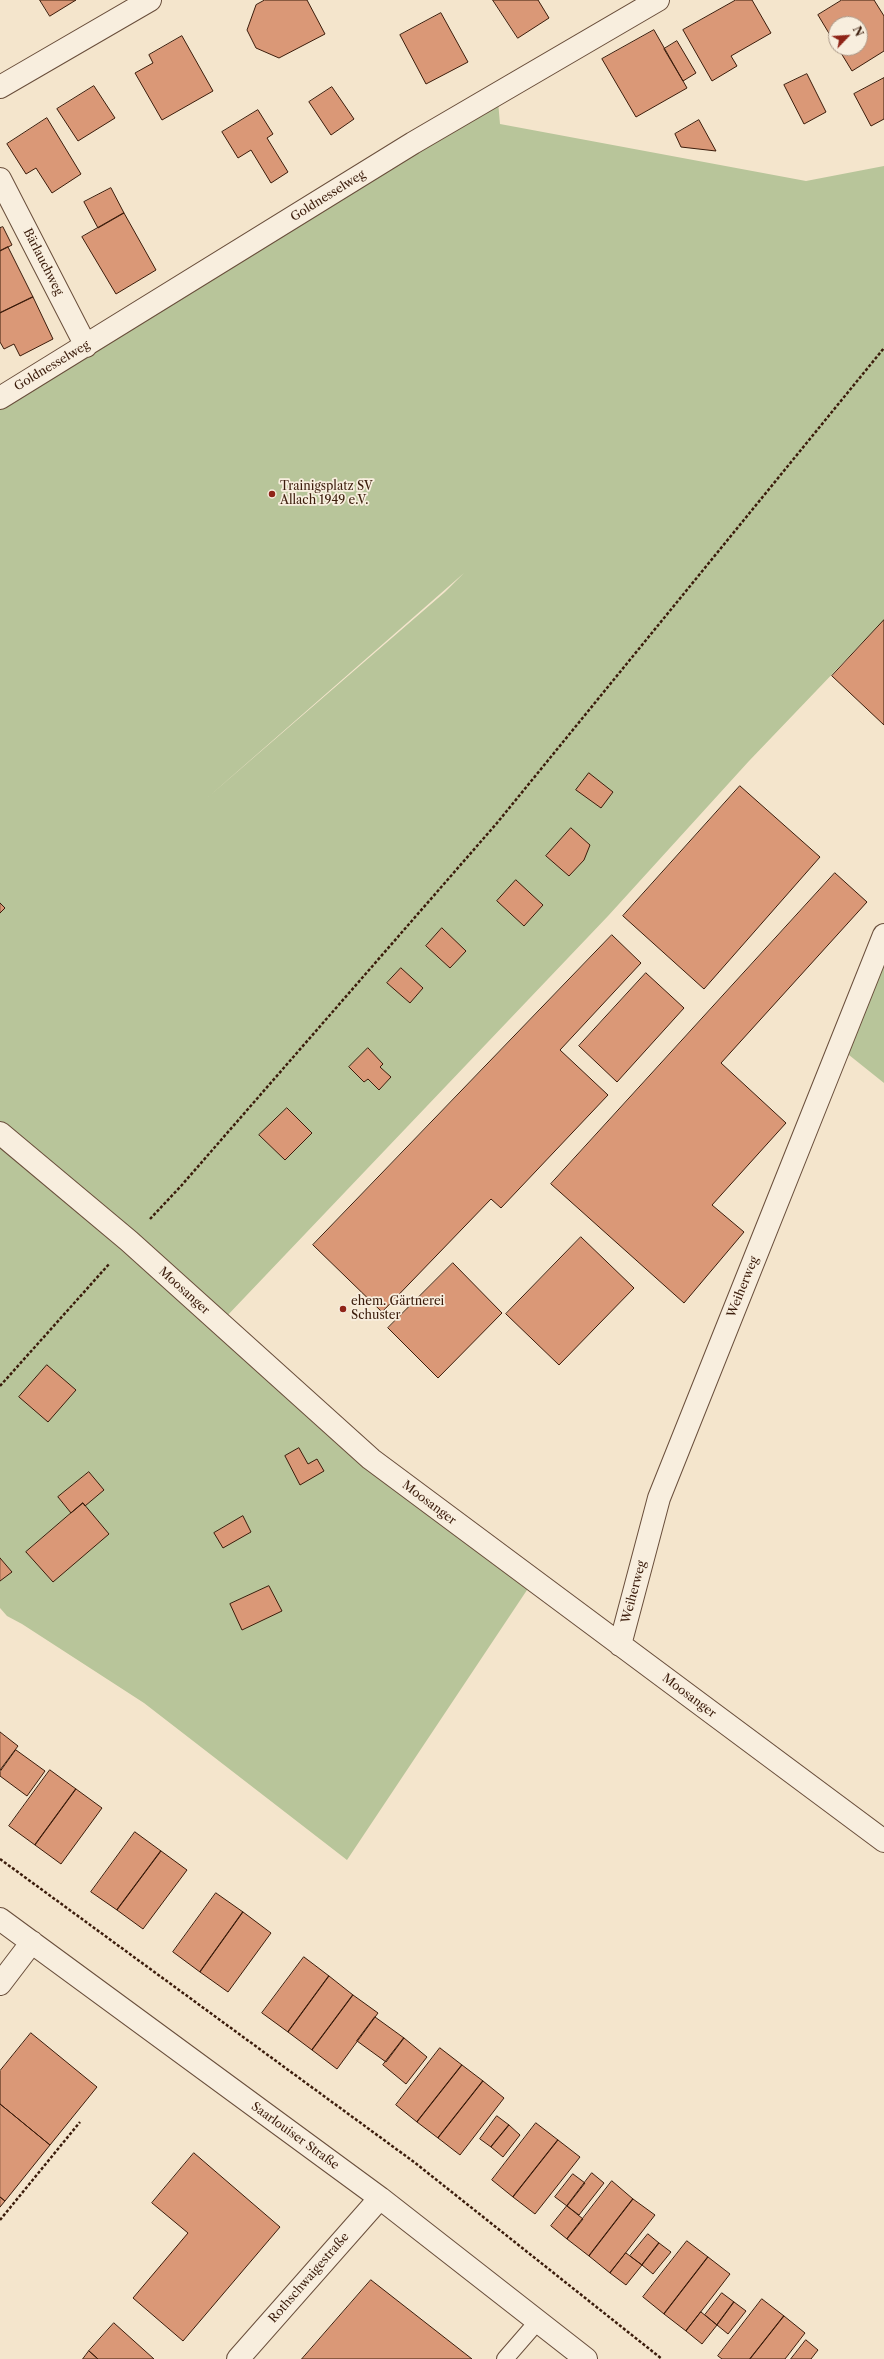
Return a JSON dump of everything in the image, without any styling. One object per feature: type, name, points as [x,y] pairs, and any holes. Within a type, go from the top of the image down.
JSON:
[{"type":"street","points":[[0,87],[150,0]]},
{"type":"street","name":"Goldnesselweg","points":[[0,398],[413,143],[658,0]]},
{"type":"street","name":"Bärlauchweg","points":[[0,179],[86,346]]},
{"type":"street","name":"Weiherweg","points":[[620,1645],[659,1498],[884,935]]},
{"type":"street","name":"Moosanger","points":[[0,1133],[129,1241],[371,1459],[884,1841]]},
{"type":"street","name":"Saarlouiser Straße","points":[[0,1919],[380,2198],[586,2359]]},
{"type":"street","points":[[0,1984],[32,1942]]},
{"type":"street","name":"Rothschwaigestraße","points":[[238,2359],[380,2198]]},
{"type":"lane","points":[[505,2359],[538,2321]]},
{"type":"path","points":[[0,1386],[129,1241],[186,1180],[497,823],[884,348]]},
{"type":"path","points":[[0,1859],[414,2162],[662,2359]]},
{"type":"path","points":[[0,2220],[80,2122]]},
{"type":"green space","points":[[498,101],[500,124],[806,181],[884,166],[884,620],[749,761],[608,916],[225,1318],[531,1584],[347,1860],[144,1703],[22,1624],[7,1616],[0,1608],[0,403]],"holes":[[[464,573],[445,592],[207,798]]]},
{"type":"green space","points":[[884,949],[884,1083],[844,1051]]},
{"type":"building","points":[[40,0],[76,0],[50,16]]},
{"type":"building","points":[[265,0],[307,0],[325,34],[279,58],[256,48],[247,30],[256,5]]},
{"type":"building","points":[[493,0],[538,0],[549,18],[518,38]]},
{"type":"building","points":[[736,0],[752,0],[771,33],[731,56],[737,66],[712,81],[683,30]]},
{"type":"building","points":[[842,0],[874,0],[884,16],[884,51],[852,71],[843,56],[868,56],[868,16],[828,16],[828,32],[818,15]]},
{"type":"building","points":[[441,13],[468,62],[426,84],[400,35]]},
{"type":"building","points":[[654,30],[687,88],[636,117],[602,59]]},
{"type":"building","points":[[182,36],[213,91],[162,120],[135,73],[153,63],[149,55]]},
{"type":"building","points":[[677,41],[696,73],[683,81],[664,49]]},
{"type":"building","points":[[807,74],[826,112],[804,124],[784,85]]},
{"type":"building","points":[[884,78],[884,119],[871,126],[854,94]]},
{"type":"building","points":[[94,86],[115,118],[78,141],[57,109]]},
{"type":"building","points":[[332,87],[354,119],[331,135],[309,102]]},
{"type":"building","points":[[258,110],[273,134],[267,138],[288,172],[271,183],[251,150],[238,158],[222,132]]},
{"type":"building","points":[[47,118],[81,174],[52,193],[36,168],[26,174],[7,144]]},
{"type":"building","points":[[699,120],[716,151],[681,147],[675,134]]},
{"type":"building","points":[[111,188],[124,213],[98,228],[84,202]]},
{"type":"building","points":[[124,213],[156,270],[116,294],[82,237]]},
{"type":"building","points":[[3,227],[12,245],[0,251],[0,228]]},
{"type":"building","points":[[8,247],[33,297],[0,313],[0,251]]},
{"type":"building","points":[[33,297],[53,339],[20,356],[14,344],[4,349],[0,342],[0,313]]},
{"type":"building","points":[[884,620],[884,725],[832,676]]},
{"type":"building","points":[[589,773],[613,792],[601,808],[576,790]]},
{"type":"building","points":[[740,786],[820,857],[704,989],[623,916]]},
{"type":"building","points":[[571,828],[590,845],[584,860],[569,876],[546,856]]},
{"type":"building","points":[[835,873],[867,902],[721,1063],[786,1123],[712,1205],[744,1232],[684,1303],[551,1184]]},
{"type":"building","points":[[516,880],[543,905],[524,926],[497,901]]},
{"type":"building","points":[[0,903],[5,908],[0,913]]},
{"type":"building","points":[[442,928],[466,951],[450,968],[426,946]]},
{"type":"building","points":[[612,935],[641,963],[560,1050],[608,1095],[501,1208],[491,1199],[382,1312],[313,1245]]},
{"type":"building","points":[[401,968],[423,988],[410,1003],[387,983]]},
{"type":"building","points":[[646,973],[684,1008],[617,1082],[579,1046]]},
{"type":"building","points":[[368,1048],[383,1064],[380,1067],[391,1077],[379,1090],[368,1079],[364,1082],[349,1067]]},
{"type":"building","points":[[287,1108],[312,1133],[285,1160],[259,1135]]},
{"type":"building","points":[[581,1237],[634,1288],[559,1365],[506,1314]]},
{"type":"building","points":[[453,1263],[502,1313],[438,1378],[388,1328]]},
{"type":"building","points":[[47,1365],[76,1390],[48,1422],[19,1397]]},
{"type":"building","points":[[299,1448],[308,1464],[317,1459],[324,1471],[300,1485],[285,1456]]},
{"type":"building","points":[[89,1472],[104,1490],[85,1506],[83,1503],[71,1513],[58,1497]]},
{"type":"building","points":[[83,1503],[109,1534],[53,1582],[26,1552]]},
{"type":"building","points":[[243,1516],[251,1532],[223,1548],[214,1533]]},
{"type":"building","points":[[0,1558],[12,1572],[0,1581]]},
{"type":"building","points":[[269,1586],[282,1611],[242,1630],[230,1604]]},
{"type":"building","points":[[0,1732],[18,1746],[0,1770]]},
{"type":"building","points":[[16,1750],[45,1771],[27,1796],[0,1776],[0,1772]]},
{"type":"building","points":[[50,1770],[76,1789],[35,1845],[9,1826]]},
{"type":"building","points":[[76,1789],[102,1808],[61,1864],[35,1845]]},
{"type":"building","points":[[135,1832],[161,1851],[117,1910],[91,1892]]},
{"type":"building","points":[[161,1851],[187,1870],[143,1929],[117,1910]]},
{"type":"building","points":[[216,1893],[243,1912],[200,1972],[173,1952]]},
{"type":"building","points":[[243,1912],[271,1933],[228,1992],[200,1972]]},
{"type":"building","points":[[304,1957],[329,1976],[288,2032],[262,2013]]},
{"type":"building","points":[[329,1976],[353,1995],[312,2050],[288,2032]]},
{"type":"building","points":[[353,1995],[378,2013],[337,2069],[312,2050]]},
{"type":"building","points":[[375,2017],[404,2038],[386,2062],[357,2041]]},
{"type":"building","points":[[31,2033],[97,2087],[50,2145],[0,2104],[0,2071]]},
{"type":"building","points":[[404,2038],[427,2057],[406,2084],[383,2065]]},
{"type":"building","points":[[440,2048],[462,2065],[417,2122],[396,2105]]},
{"type":"building","points":[[462,2065],[483,2081],[438,2138],[417,2122]]},
{"type":"building","points":[[483,2081],[504,2098],[460,2155],[438,2138]]},
{"type":"building","points":[[0,2104],[50,2145],[5,2201],[0,2197]]},
{"type":"building","points":[[497,2116],[509,2125],[491,2147],[480,2139]]},
{"type":"building","points":[[536,2123],[558,2140],[513,2197],[492,2180]]},
{"type":"building","points":[[509,2125],[520,2135],[503,2157],[491,2147]]},
{"type":"building","points":[[558,2140],[580,2157],[535,2214],[513,2197]]},
{"type":"building","points":[[194,2153],[280,2227],[183,2341],[133,2298],[188,2233],[152,2203]]},
{"type":"building","points":[[592,2173],[604,2183],[579,2215],[567,2206]]},
{"type":"building","points":[[573,2174],[585,2183],[567,2206],[555,2197]]},
{"type":"building","points":[[612,2181],[633,2199],[589,2256],[567,2239]]},
{"type":"building","points":[[0,2197],[5,2201],[0,2207]]},
{"type":"building","points":[[633,2199],[655,2215],[610,2273],[589,2256]]},
{"type":"building","points":[[567,2206],[583,2219],[567,2239],[551,2226]]},
{"type":"building","points":[[648,2234],[659,2243],[642,2265],[630,2256]]},
{"type":"building","points":[[687,2241],[708,2257],[664,2314],[643,2297]]},
{"type":"building","points":[[659,2243],[671,2252],[653,2274],[642,2265]]},
{"type":"building","points":[[626,2253],[642,2265],[626,2285],[610,2273]]},
{"type":"building","points":[[708,2257],[730,2274],[686,2331],[664,2314]]},
{"type":"building","points":[[371,2280],[472,2359],[302,2359]]},
{"type":"building","points":[[722,2293],[734,2302],[717,2325],[705,2315]]},
{"type":"building","points":[[762,2299],[784,2316],[750,2359],[722,2359],[718,2356]]},
{"type":"building","points":[[734,2302],[746,2311],[728,2334],[717,2325]]},
{"type":"building","points":[[701,2312],[717,2325],[702,2344],[686,2331]]},
{"type":"building","points":[[784,2316],[805,2333],[785,2359],[750,2359]]},
{"type":"building","points":[[114,2323],[154,2359],[98,2359],[89,2351]]},
{"type":"building","points":[[806,2340],[818,2350],[811,2359],[791,2359]]},
{"type":"building","points":[[89,2351],[98,2359],[83,2359]]},
{"type":"place","name":"Trainigsplatz SV Allach 1949 e.V.","points":[[272,494]]},
{"type":"place","name":"ehem. Gärtnerei Schuster","points":[[343,1309]]}]
